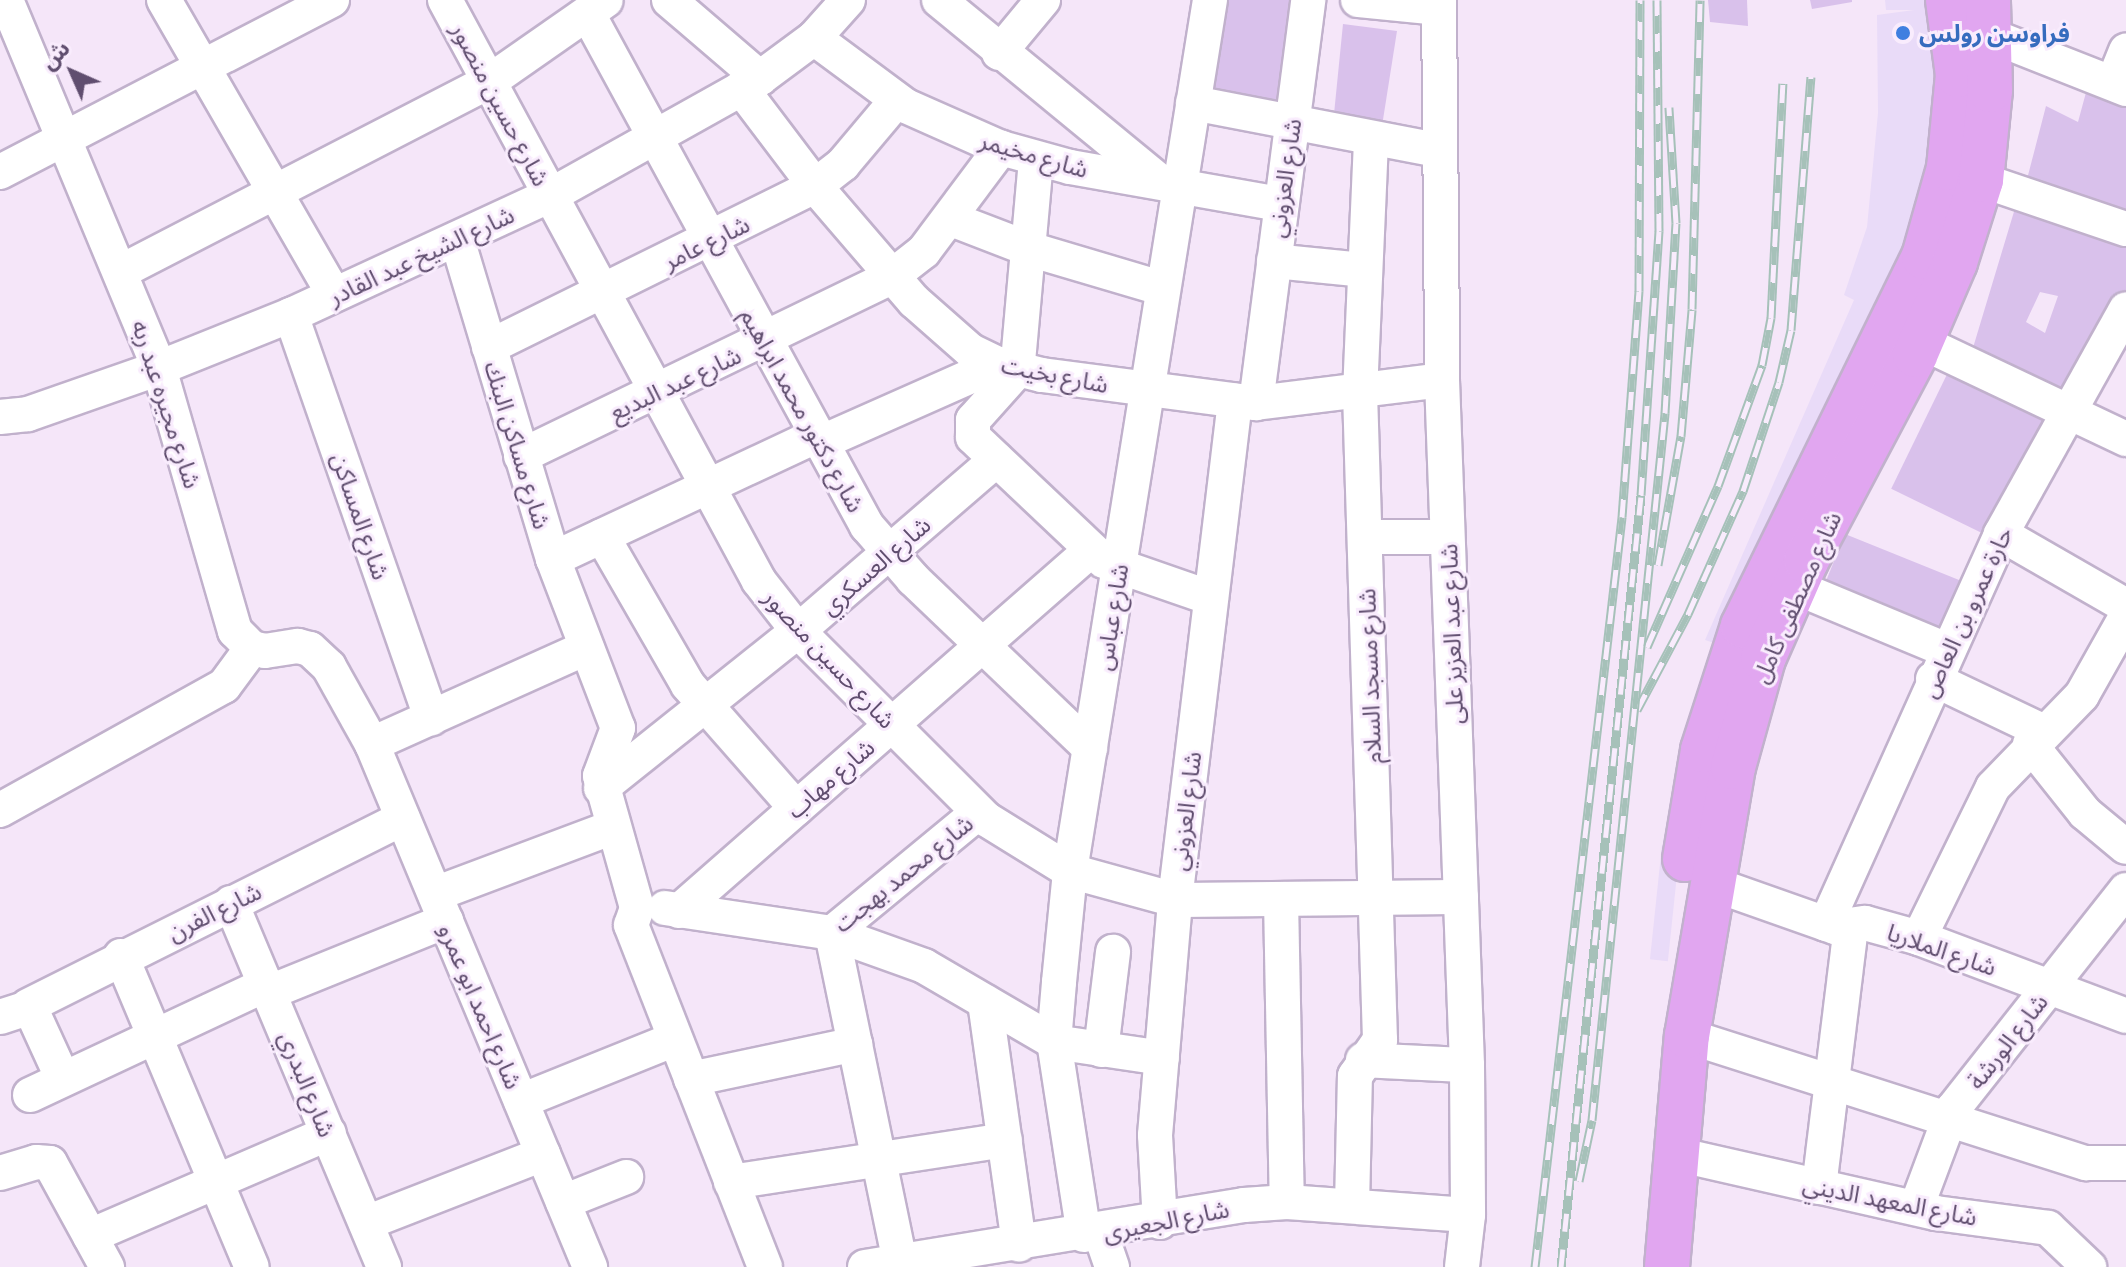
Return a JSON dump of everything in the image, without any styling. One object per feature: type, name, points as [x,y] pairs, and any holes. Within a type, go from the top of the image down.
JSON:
[{"type":"main road","name":"شارع مصطفى كامل","points":[[1641,1267],[1668,966],[1703,750],[1743,626],[1924,257],[1949,168],[1958,75],[1948,0]]},
{"type":"main road","name":"شارع مصطفى كامل","points":[[1667,1267],[1687,1036],[1710,883],[1733,767],[1763,659],[1795,587],[1921,342],[1955,262],[1981,180],[1988,18]]},
{"type":"street","name":"شارع مجيره عبد ربه","points":[[6,0],[122,271],[159,368],[231,619],[252,648]]},
{"type":"street","points":[[0,172],[332,0]]},
{"type":"street","name":"شارع حسين منصور","points":[[445,0],[759,581],[798,631],[979,812],[1014,840],[1070,871],[1175,900],[1461,897]]},
{"type":"street","name":"شارع بخيت","points":[[669,0],[705,11],[815,186],[891,277],[936,324],[1008,368],[1145,390],[1246,402],[1360,393],[1442,380]]},
{"type":"street","name":"شارع الشيخ عبد القادر","points":[[0,417],[28,414],[159,368],[291,315],[551,195],[750,83],[814,38],[848,0]]},
{"type":"street","points":[[939,0],[999,53],[1171,185]]},
{"type":"street","points":[[999,53],[1043,0]]},
{"type":"street","name":"شارع عباس","points":[[1112,1267],[1092,1233],[1054,1042],[1070,871],[1161,288],[1171,185],[1193,103],[1210,0]]},
{"type":"street","name":"شارع العزوني","points":[[1160,1222],[1154,1164],[1162,1058],[1175,900],[1211,598],[1274,261],[1308,0]]},
{"type":"street","points":[[1358,0],[1439,4]]},
{"type":"street","points":[[169,2],[334,295]]},
{"type":"street","name":"شارع عبد العزيز على","points":[[1439,4],[1436,150],[1442,380],[1467,1065],[1468,1215],[1462,1267]]},
{"type":"street","points":[[122,271],[490,81],[598,8]]},
{"type":"street","name":"شارع دكتور محمد ابراهيم","points":[[598,8],[655,137],[867,526],[890,553],[1090,748]]},
{"type":"street","points":[[1988,18],[2119,86],[2126,50]]},
{"type":"street","name":"شارع مخيمر","points":[[814,38],[896,101],[1001,148],[1036,160],[1280,204]]},
{"type":"street","name":"شارع عامر","points":[[489,347],[815,186],[843,164],[896,101]]},
{"type":"street","points":[[1193,103],[1436,150]]},
{"type":"street","name":"شارع مسجد السلام","points":[[1352,1206],[1355,1076],[1363,1060],[1380,1040],[1360,393],[1371,138]]},
{"type":"street","name":"شارع عبد البديع","points":[[521,456],[891,277],[951,219],[1001,148]]},
{"type":"street","points":[[1036,160],[1029,249],[1008,368],[971,428],[996,460],[1090,551],[1119,569],[1211,598]]},
{"type":"street","points":[[1981,180],[2126,229]]},
{"type":"street","points":[[951,219],[1029,249],[1161,288]]},
{"type":"street","name":"شارع مساكن البنك","points":[[457,239],[553,559],[618,728],[600,768],[601,788]]},
{"type":"street","points":[[1274,261],[1364,270]]},
{"type":"street","name":"حارة عمرو بن العاص","points":[[1819,1187],[1832,1085],[1839,926],[1940,664],[2001,534],[2126,309]]},
{"type":"street","name":"شارع المساكن","points":[[291,315],[431,718]]},
{"type":"street","points":[[1921,342],[2126,439]]},
{"type":"street","points":[[553,559],[707,487],[818,440],[1008,368]]},
{"type":"street","name":"شارع العسكري","points":[[601,788],[798,631],[996,460]]},
{"type":"street","points":[[2001,534],[2126,606]]},
{"type":"street","points":[[602,536],[705,707],[796,808]]},
{"type":"street","points":[[1365,537],[1447,537]]},
{"type":"street","name":"شارع مهاب","points":[[679,911],[1090,551]]},
{"type":"street","points":[[1795,587],[1940,664],[2037,738],[2085,813],[2126,847]]},
{"type":"street","points":[[1919,938],[1979,811],[2037,738],[2082,695],[2126,617]]},
{"type":"street","points":[[0,810],[224,686],[252,648],[265,651],[298,646],[321,657],[372,744],[586,648]]},
{"type":"street","name":"شارع احمد ابو عمرو","points":[[372,744],[590,1267]]},
{"type":"street","points":[[601,788],[637,908],[631,925],[765,1267]]},
{"type":"street","name":"شارع محمد بهجت","points":[[637,908],[832,933],[979,812]]},
{"type":"street","name":"شارع الفرن","points":[[20,1011],[121,956],[403,818]]},
{"type":"street","points":[[30,1095],[155,1036],[269,988],[611,828]]},
{"type":"street","name":"شارع الملاريا","points":[[1710,883],[1839,926],[1865,923],[1919,938],[2126,1016]]},
{"type":"street","name":"شارع الورشة","points":[[1916,1208],[1945,1122],[2126,890]]},
{"type":"street","points":[[1281,899],[1287,1202]]},
{"type":"street","name":"شارع البدري","points":[[231,903],[384,1267]]},
{"type":"street","points":[[832,933],[924,966],[1054,1042],[1162,1058]]},
{"type":"street","points":[[832,933],[900,1262]]},
{"type":"street","points":[[1101,1050],[1113,952]]},
{"type":"street","points":[[121,956],[252,1267]]},
{"type":"street","points":[[985,1002],[1005,1140],[1003,1253]]},
{"type":"street","points":[[20,1011],[63,1079]]},
{"type":"street","points":[[1687,1036],[1945,1122],[2086,1163],[2126,1163]]},
{"type":"street","points":[[521,1101],[675,1039]]},
{"type":"street","points":[[691,1079],[855,1044]]},
{"type":"street","points":[[1363,1060],[1467,1065]]},
{"type":"street","points":[[90,1236],[329,1133]]},
{"type":"street","points":[[731,1182],[1005,1140]]},
{"type":"street","points":[[366,1223],[543,1154]]},
{"type":"street","name":"شارع المعهد الديني","points":[[1676,1154],[1916,1208],[2048,1228],[2089,1267]]},
{"type":"street","points":[[0,1173],[36,1162],[55,1169],[107,1267]]},
{"type":"street","points":[[563,1202],[626,1177]]},
{"type":"street","name":"شارع الجعيرى","points":[[865,1267],[1003,1253],[1092,1233],[1287,1202],[1468,1215]]},
{"type":"shaded area","points":[[1885,0],[1924,0],[1929,9],[1936,113],[1928,174],[1907,248],[1726,647],[1705,640],[1854,300],[1844,295],[1867,227],[1878,113],[1877,15],[1914,10],[1886,10]]},
{"type":"shaded area","points":[[1662,845],[1680,847],[1668,961],[1650,959]]},
{"type":"building","points":[[1217,0],[1292,0],[1276,107],[1205,92]]},
{"type":"building","points":[[1708,0],[1747,0],[1748,26],[1710,22]]},
{"type":"building","points":[[1810,0],[1852,0],[1852,2],[1812,9]]},
{"type":"building","points":[[1343,24],[1397,31],[1382,126],[1333,124]]},
{"type":"building","points":[[2088,85],[2126,100],[2126,218],[2026,183],[2046,106],[2078,122]]},
{"type":"building","points":[[2016,205],[2126,242],[2126,300],[2065,408],[1969,361]],"holes":[[[2040,292],[2058,296],[2045,333],[2026,322]]]},
{"type":"building","points":[[1953,362],[2059,414],[1997,540],[1891,489]]},
{"type":"building","points":[[1845,534],[1965,582],[1944,633],[1824,585]]},
{"type":"railway","points":[[1535,1267],[1622,517],[1639,291],[1640,0]]},
{"type":"railway","points":[[1561,1267],[1641,495],[1659,231],[1657,0]]},
{"type":"railway","points":[[1658,565],[1681,436],[1692,309],[1700,0]]},
{"type":"railway","points":[[1637,710],[1688,614],[1743,491],[1779,382],[1791,330],[1811,77]]},
{"type":"railway","points":[[1647,647],[1718,486],[1762,365],[1771,318],[1783,83]]},
{"type":"railway","points":[[1579,1181],[1592,1120],[1665,413],[1676,223],[1669,107]]},
{"type":"place","name":"فراوسن رولس","points":[[1903,33]]}]
